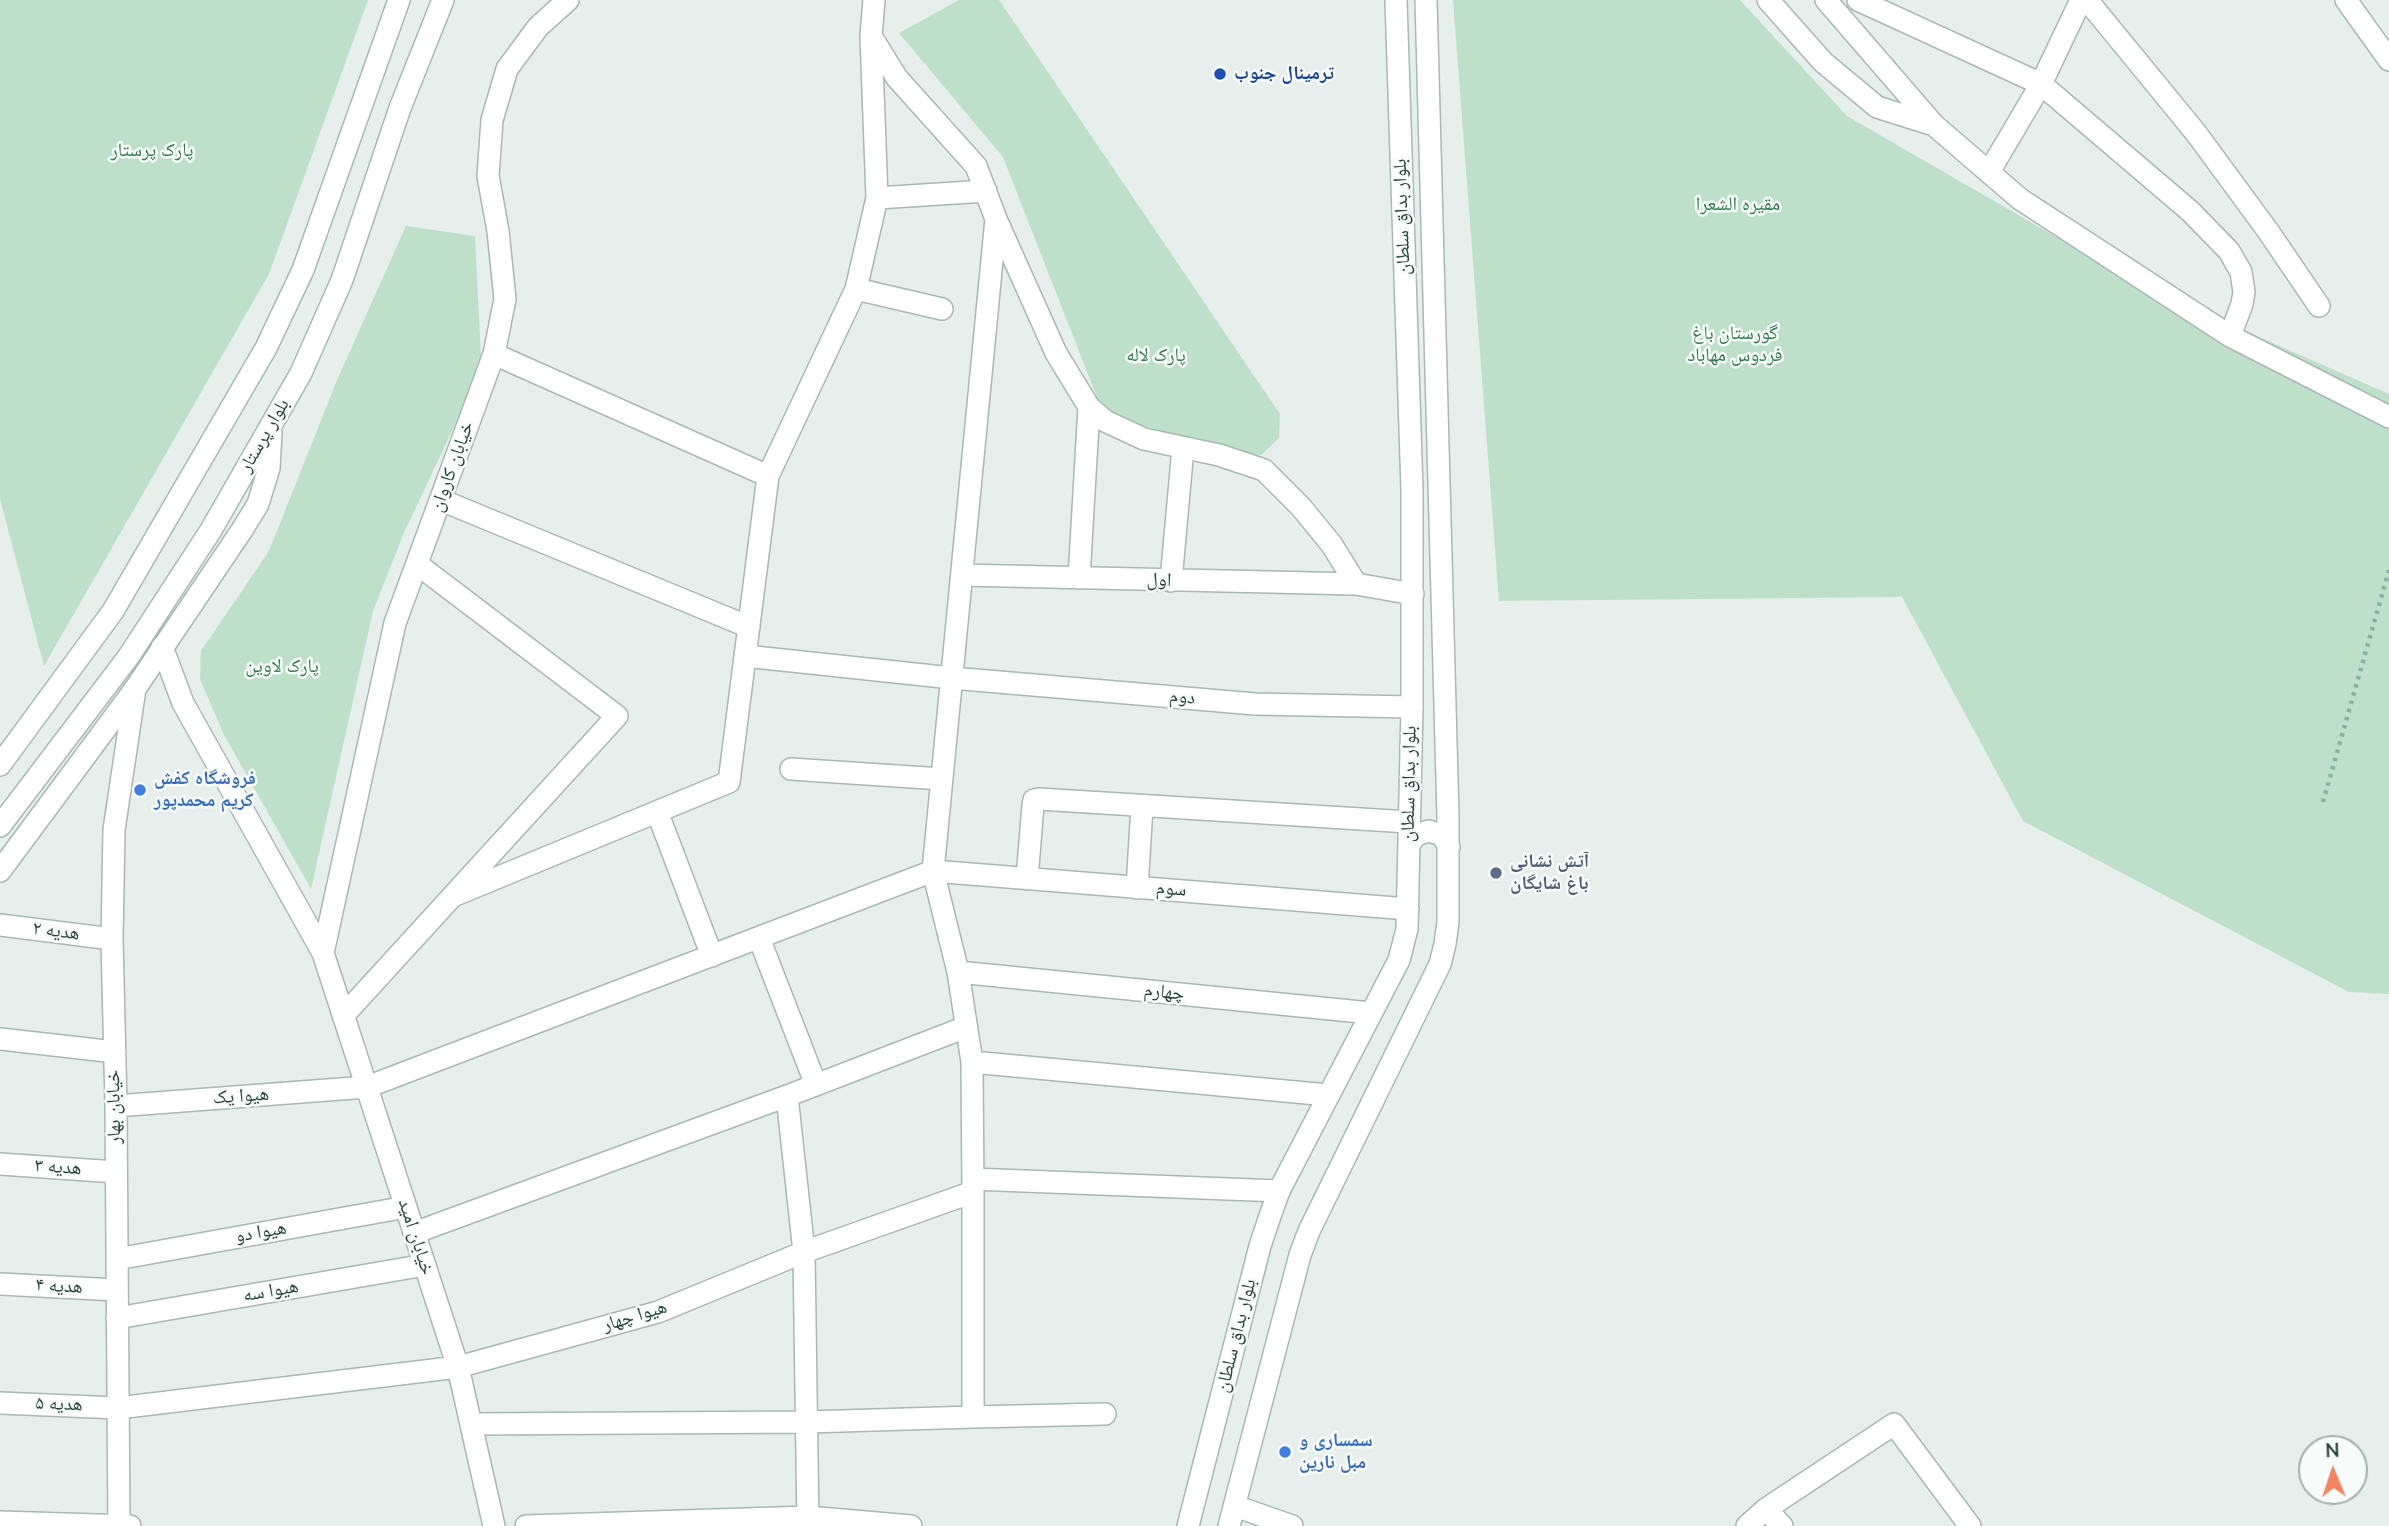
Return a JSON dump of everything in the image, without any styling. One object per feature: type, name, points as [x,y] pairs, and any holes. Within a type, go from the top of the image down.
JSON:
[{"type":"street","points":[[0,765],[113,611],[265,348],[303,270],[399,0]]},
{"type":"street","name":"بلوار پرستار","points":[[0,826],[128,656],[211,530],[301,373],[342,280],[400,108],[443,0]]},
{"type":"street","name":"خیابان کاروان","points":[[323,953],[395,624],[494,354],[505,299],[498,231],[488,176],[492,120],[507,69],[538,27],[568,0]]},
{"type":"street","points":[[453,896],[658,814],[729,782],[768,476],[856,289],[877,198],[871,36],[874,0]]},
{"type":"street","name":"بلوار بداق سلطان","points":[[1188,1526],[1260,1246],[1279,1191],[1405,944],[1408,909],[1413,594],[1396,0]]},
{"type":"street","name":"بلوار بداق سلطان","points":[[1232,1516],[1300,1255],[1356,1132],[1440,964],[1446,944],[1449,847],[1426,0]]},
{"type":"street","points":[[1768,0],[1823,62],[1877,107],[1934,125]]},
{"type":"street","points":[[1826,0],[1934,125],[2020,199],[2230,336],[2389,417]]},
{"type":"street","points":[[1858,0],[2041,84],[2190,211],[2229,251],[2241,272],[2244,292],[2242,304],[2230,336]]},
{"type":"street","points":[[1989,172],[2041,84],[2081,0]]},
{"type":"street","points":[[2087,0],[2196,133],[2319,306]]},
{"type":"street","points":[[2346,0],[2389,60]]},
{"type":"street","points":[[871,36],[897,78],[976,166],[996,219],[1056,353],[1089,407],[1105,421],[1144,439],[1219,455],[1264,470],[1301,507],[1332,545],[1356,584]]},
{"type":"street","points":[[877,198],[986,191]]},
{"type":"street","points":[[972,1417],[972,1062],[958,972],[933,871],[996,219]]},
{"type":"street","points":[[856,289],[942,309]]},
{"type":"street","points":[[494,354],[768,476]]},
{"type":"street","points":[[1079,578],[1089,407]]},
{"type":"street","points":[[0,871],[135,689],[258,504],[269,468],[272,426]]},
{"type":"street","points":[[1171,581],[1183,448]]},
{"type":"street","points":[[440,500],[749,627]]},
{"type":"street","points":[[343,1016],[617,716],[417,564]]},
{"type":"street","name":"اول","points":[[962,575],[1356,584],[1413,594]]},
{"type":"street","name":"خیابان امید","points":[[162,647],[183,703],[323,953],[458,1367],[494,1526]]},
{"type":"street","name":"دوم","points":[[745,656],[952,678],[1255,704],[1412,707]]},
{"type":"street","name":"خیابان بهار","points":[[123,1526],[118,1408],[112,939],[114,830],[135,689]]},
{"type":"street","points":[[791,769],[942,779]]},
{"type":"street","points":[[1409,797],[1417,811],[1427,816],[1442,809],[1447,794]]},
{"type":"street","points":[[1027,879],[1034,800],[1039,799],[1409,822]]},
{"type":"street","points":[[1137,888],[1142,807]]},
{"type":"street","points":[[658,814],[712,956]]},
{"type":"street","points":[[1409,845],[1416,835],[1429,831],[1442,835],[1449,847]]},
{"type":"street","name":"سوم","points":[[933,871],[1408,909]]},
{"type":"street","name":"هیوا یک","points":[[116,1106],[367,1087],[933,871]]},
{"type":"street","name":"هدیه ۲","points":[[0,925],[112,939]]},
{"type":"street","points":[[760,938],[816,1085]]},
{"type":"street","name":"چهارم","points":[[958,972],[1371,1013]]},
{"type":"street","points":[[414,1233],[966,1027]]},
{"type":"street","points":[[0,1039],[115,1052]]},
{"type":"street","points":[[972,1062],[1328,1095]]},
{"type":"street","points":[[787,1096],[804,1252],[808,1522]]},
{"type":"street","name":"هدیه ۳","points":[[0,1164],[116,1172]]},
{"type":"street","points":[[973,1185],[1279,1191]]},
{"type":"street","name":"هیوا چهار","points":[[118,1408],[458,1367],[658,1312],[973,1185]]},
{"type":"street","name":"هیوا دو","points":[[117,1259],[405,1207]]},
{"type":"street","name":"هیوا سه","points":[[117,1318],[425,1265]]},
{"type":"street","name":"هدیه ۴","points":[[0,1284],[117,1290]]},
{"type":"street","name":"هدیه ۵","points":[[0,1403],[118,1408]]},
{"type":"street","points":[[471,1423],[807,1422],[1105,1414]]},
{"type":"street","points":[[1747,1526],[1766,1509],[1894,1424],[1970,1526]]},
{"type":"street","points":[[1766,1509],[1782,1526]]},
{"type":"street","points":[[1232,1516],[1292,1526]]},
{"type":"street","points":[[0,1522],[123,1526]]},
{"type":"street","points":[[526,1526],[808,1522],[912,1526]]},
{"type":"path","points":[[2323,802],[2389,570]]},
{"type":"green space","name":"پارک پرستار","points":[[0,0],[368,0],[269,274],[44,666],[0,499]]},
{"type":"green space","name":"پارک لاله","points":[[959,0],[999,0],[1280,414],[1279,438],[1261,455],[1244,455],[1121,419],[1098,400],[1003,157],[899,33]]},
{"type":"green space","name":"گورستان باغ فردوس مهاباد","points":[[1453,0],[1740,0],[1847,116],[2136,283],[2389,394],[2389,994],[2349,992],[2023,821],[1902,597],[1499,601]]},
{"type":"green space","name":"پارک لاوین","points":[[406,226],[475,236],[481,358],[459,416],[403,535],[373,611],[311,889],[224,735],[200,679],[201,651],[269,551],[337,380]]},
{"type":"place","name":"ترمینال جنوب","points":[[1220,74]]},
{"type":"place","name":"فروشگاه کفش کریم محمدپور","points":[[140,790]]},
{"type":"place","name":"آتش نشانی باغ شایگان","points":[[1496,873]]},
{"type":"place","name":"سمساری و مبل نارین","points":[[1285,1452]]},
{"type":"park label","name":"مقیره الشعرا","points":[[1738,205]]}]
